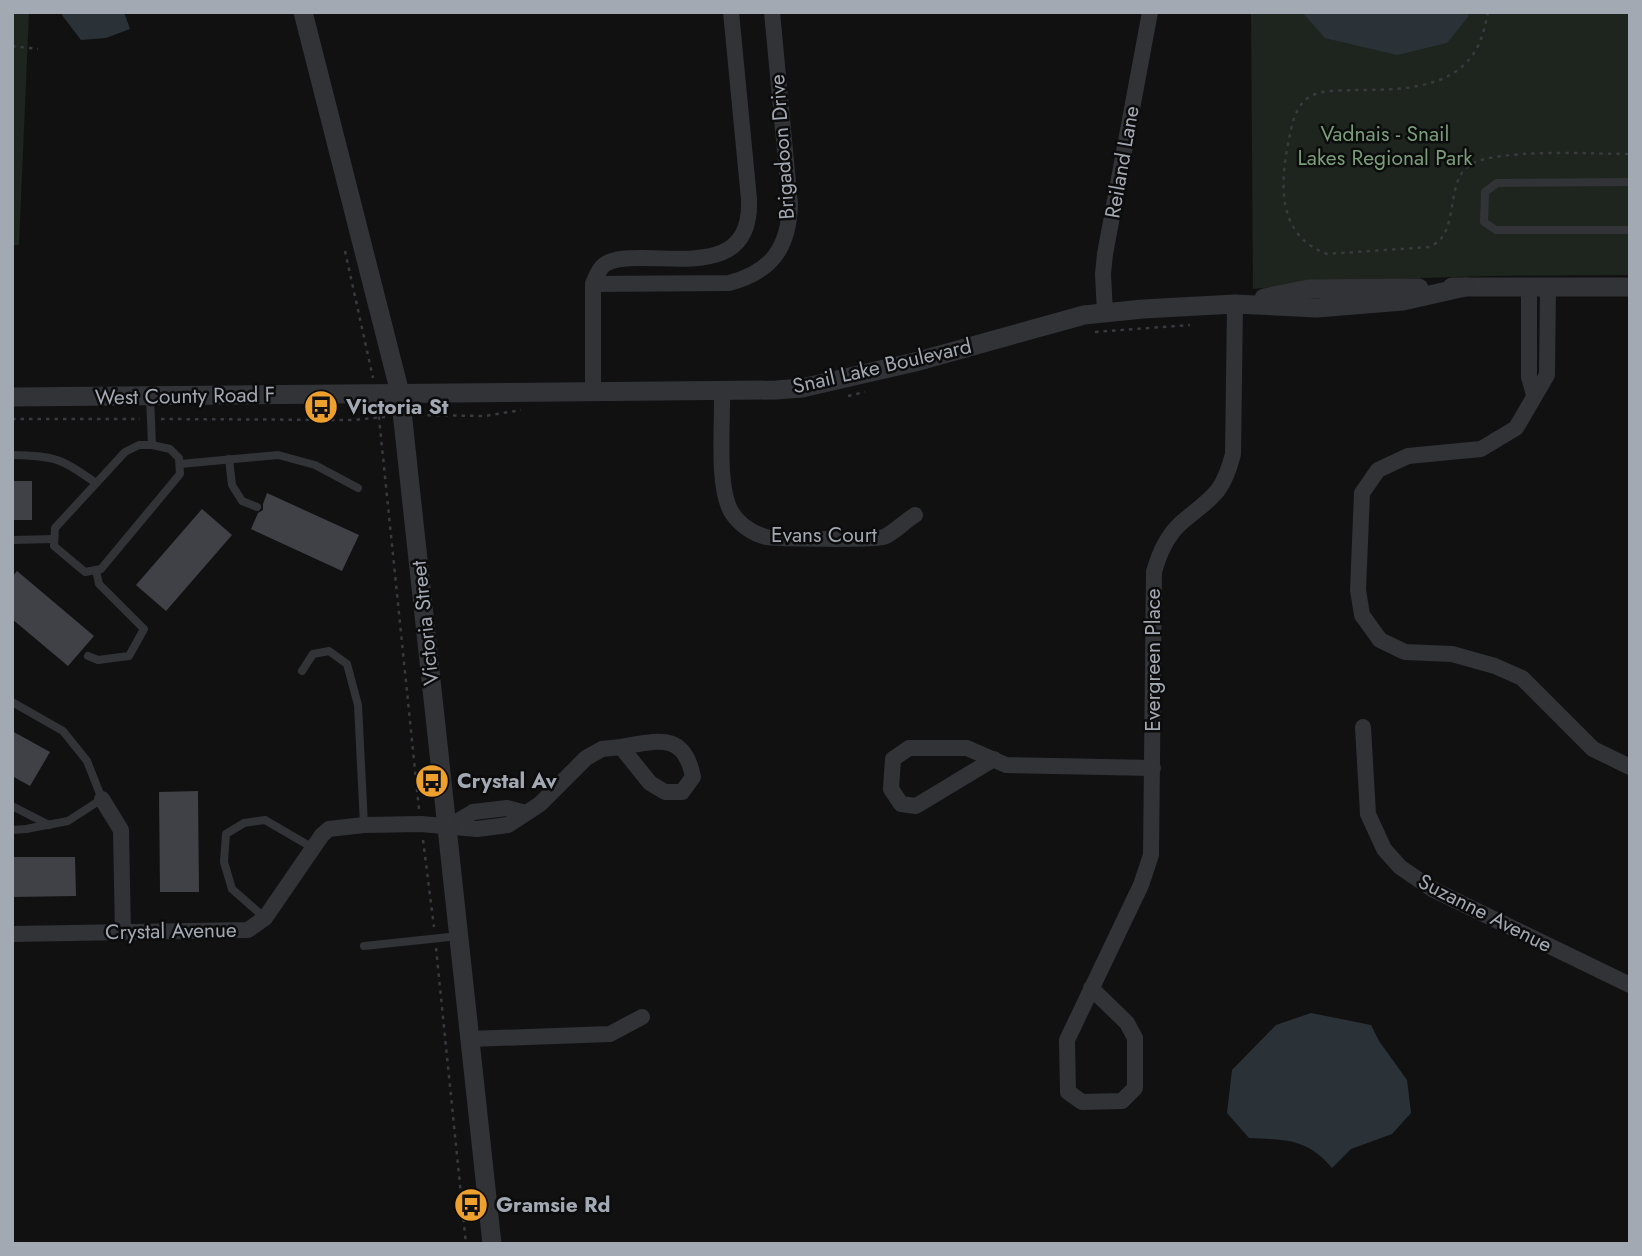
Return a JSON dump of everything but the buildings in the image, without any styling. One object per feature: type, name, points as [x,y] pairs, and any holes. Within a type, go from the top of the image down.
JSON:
[{"type":"street","name":"Victoria Street","points":[[303,12],[400,393],[492,1244]]},
{"type":"street","name":"Brigadoon Drive","points":[[731,12],[749,199],[745,232],[731,249],[714,257],[615,260],[605,264],[593,284],[729,283],[758,271],[771,261],[780,249],[786,235],[790,204],[772,12]]},
{"type":"street","name":"Reiland Lane","points":[[1105,313],[1105,254],[1150,12]]},
{"type":"street","points":[[593,284],[593,391]]},
{"type":"street","points":[[1539,286],[1547,375],[1516,428],[1482,449],[1408,456],[1378,470],[1362,493],[1359,590],[1362,615],[1380,639],[1405,652],[1452,654],[1495,666],[1522,678],[1593,749],[1630,767]]},
{"type":"street","name":"Snail Lake Boulevard","points":[[400,393],[776,390],[812,386],[915,362],[1066,319],[1105,313],[1235,304],[1317,308],[1403,301],[1465,287],[1630,287]]},
{"type":"street","name":"Evergreen Place","points":[[1091,988],[1127,1023],[1135,1038],[1135,1088],[1122,1101],[1082,1102],[1068,1093],[1067,1040],[1091,988],[1146,874],[1152,855],[1154,572],[1167,539],[1178,525],[1206,503],[1228,472],[1235,435],[1235,304]]},
{"type":"street","name":"Evans Court","points":[[722,391],[723,483],[726,500],[732,513],[752,531],[778,538],[883,537],[915,514]]},
{"type":"street","name":"West County Road F","points":[[12,397],[400,393]]},
{"type":"street","name":"Suzanne Avenue","points":[[1363,727],[1368,814],[1384,849],[1400,867],[1432,890],[1630,985]]},
{"type":"street","name":"Crystal Avenue","points":[[12,934],[248,930],[265,918],[325,831],[364,825],[421,824],[477,829],[508,825],[546,799],[586,758],[602,749],[621,747]]},
{"type":"street","points":[[994,759],[916,806],[901,804],[891,789],[893,759],[909,748],[967,748],[994,759],[1006,765],[1153,768]]},
{"type":"street","points":[[102,799],[121,830],[123,933]]},
{"type":"street","points":[[470,1039],[610,1034],[642,1017]]},
{"type":"lane","points":[[1630,182],[1497,183],[1485,191],[1484,222],[1496,230],[1630,230]]},
{"type":"lane","points":[[150,396],[152,444]]},
{"type":"lane","points":[[152,444],[170,449],[179,458],[180,474],[101,569],[85,572],[54,546],[55,528],[125,452],[152,444]]},
{"type":"lane","points":[[180,464],[278,455],[315,465],[358,488]]},
{"type":"lane","points":[[12,456],[48,456],[66,462],[96,483]]},
{"type":"lane","points":[[229,459],[232,485],[242,501],[257,507]]},
{"type":"lane","points":[[12,540],[54,539]]},
{"type":"lane","points":[[88,656],[98,660],[129,656],[144,629],[99,584],[96,570]]},
{"type":"lane","points":[[302,671],[313,654],[329,651],[347,664],[358,705],[364,825]]},
{"type":"lane","points":[[12,702],[63,731],[87,761],[102,799],[68,821],[12,830]]},
{"type":"lane","points":[[12,806],[49,825]]},
{"type":"lane","points":[[265,918],[232,889],[224,862],[226,834],[244,823],[265,820],[313,848]]},
{"type":"lane","points":[[364,946],[459,936]]},
{"type":"path","points":[[1488,12],[1481,40],[1474,54],[1452,74],[1407,88],[1322,92],[1304,102],[1293,121],[1283,169],[1283,203],[1296,231],[1317,250],[1327,254],[1429,247],[1437,244],[1447,229],[1454,195],[1463,171],[1482,159],[1505,155],[1630,154]]},
{"type":"path","points":[[12,46],[38,49]]},
{"type":"path","points":[[345,250],[376,393],[466,1244]]},
{"type":"green space","points":[[12,12],[29,12],[19,245],[12,245]]},
{"type":"green space","name":"Vadnais - Snail Lakes Regional Park","points":[[1251,12],[1630,12],[1630,275],[1441,278],[1253,289]]},
{"type":"shaded area","points":[[63,12],[124,12],[130,29],[106,38],[81,40],[62,15]]},
{"type":"shaded area","points":[[1302,12],[1469,12],[1447,43],[1397,55],[1325,38]]},
{"type":"shaded area","points":[[1311,1013],[1371,1025],[1407,1080],[1411,1113],[1392,1134],[1351,1149],[1332,1168],[1323,1158],[1304,1146],[1284,1140],[1249,1138],[1227,1113],[1232,1070],[1276,1025]]},
{"type":"place","name":"Victoria St","points":[[321,407]]},
{"type":"place","name":"Crystal Av","points":[[432,781]]},
{"type":"place","name":"Gramsie Rd","points":[[471,1205]]}]
